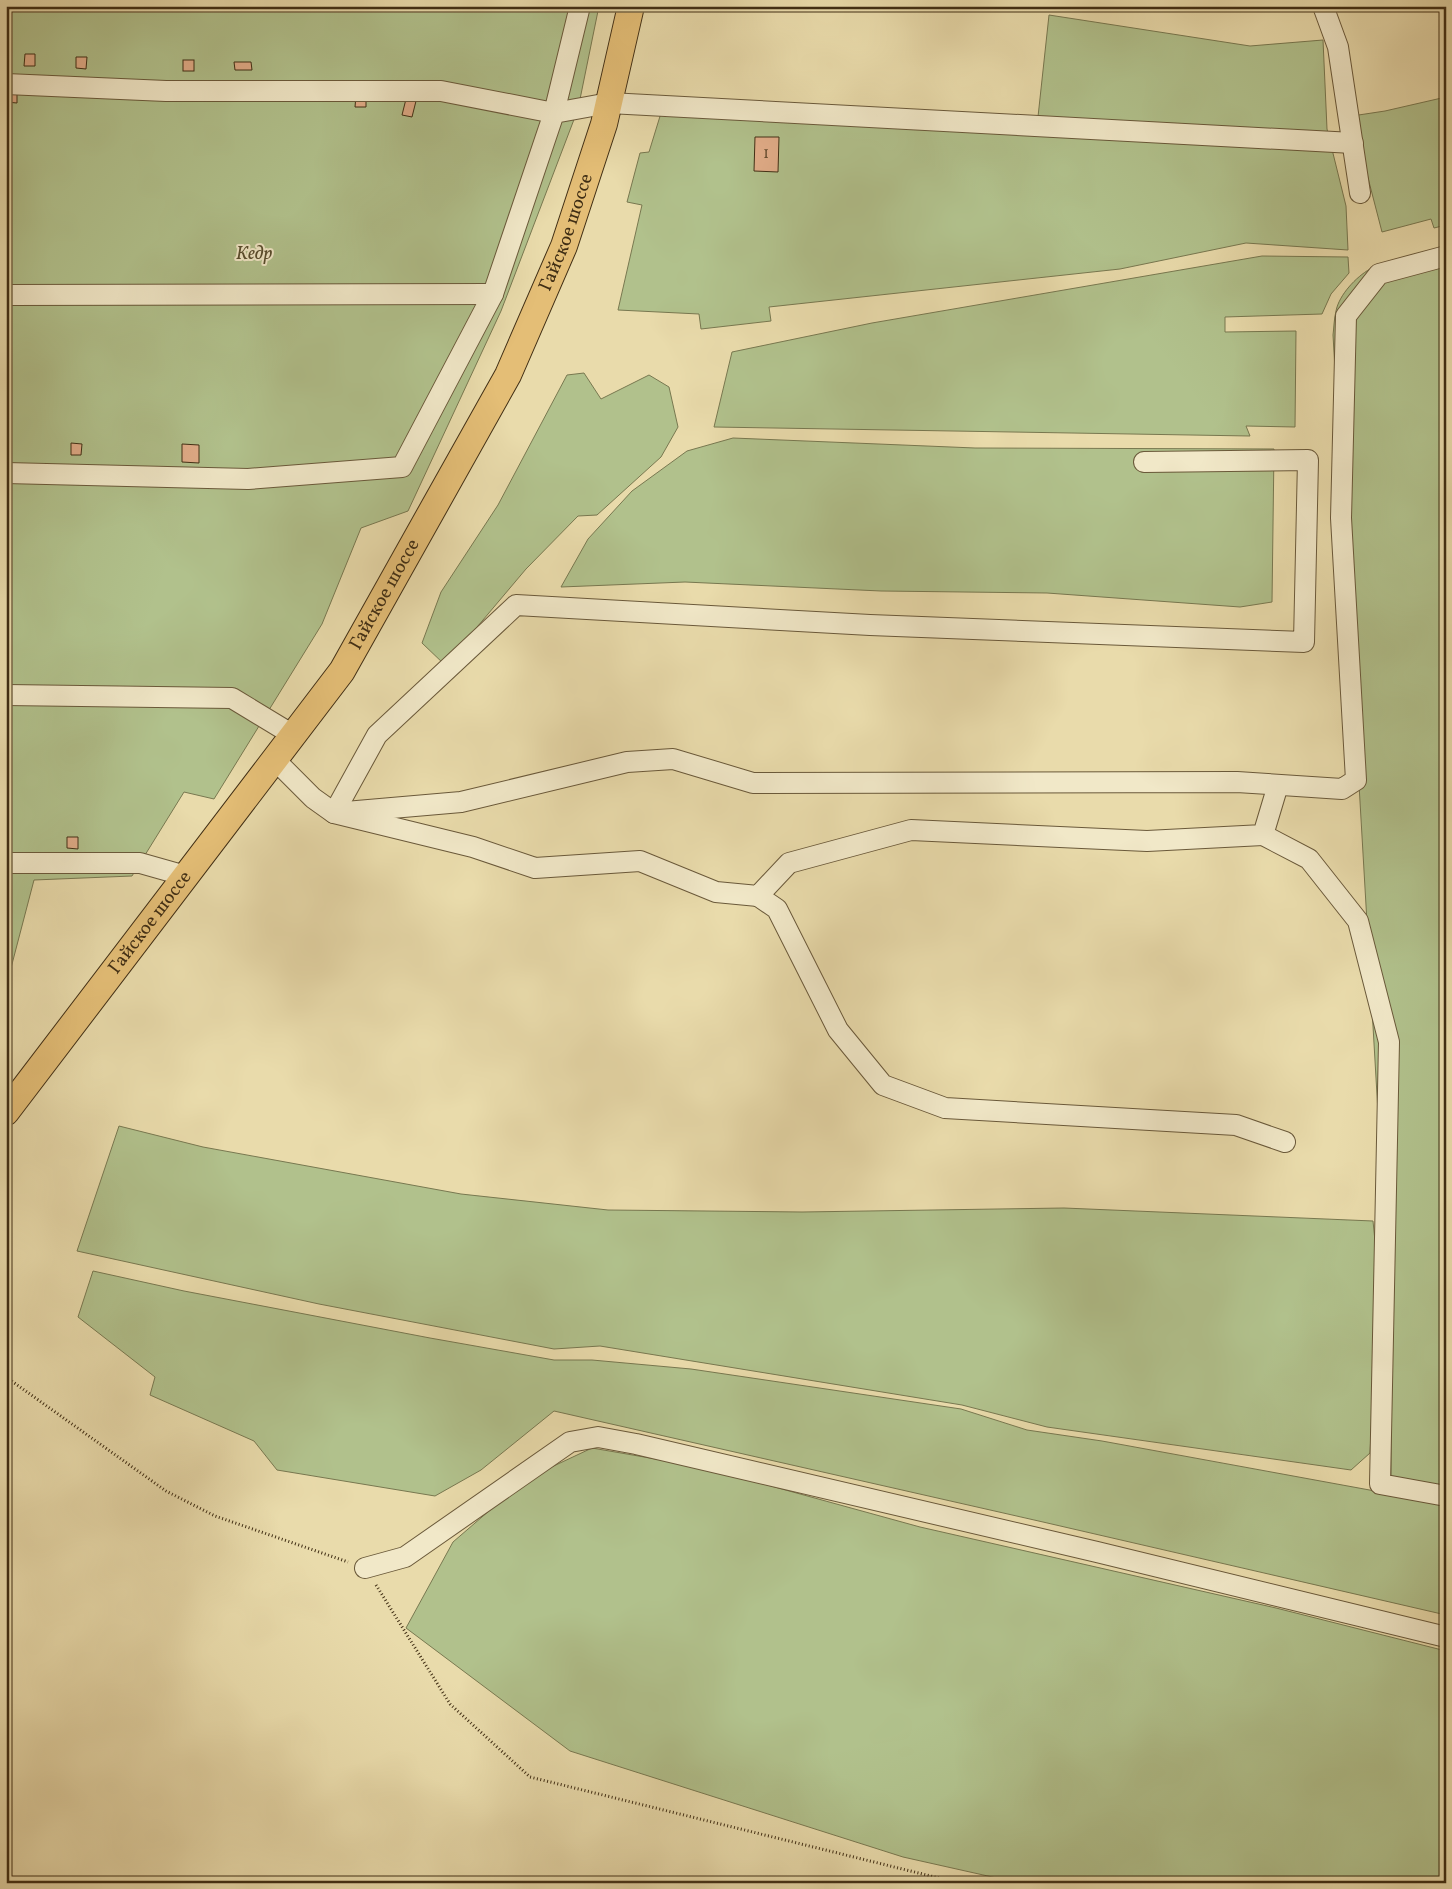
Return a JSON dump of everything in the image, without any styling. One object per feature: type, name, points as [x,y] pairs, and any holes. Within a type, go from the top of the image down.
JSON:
[{"type":"main road","name":"Гайское шоссе","points":[[6,1112],[342,671],[508,376],[564,246],[604,124],[631,6]]},
{"type":"lane","points":[[6,473],[248,479],[402,467],[493,294],[554,113],[580,6]]},
{"type":"lane","points":[[1323,6],[1338,47],[1360,193]]},
{"type":"lane","points":[[6,84],[166,91],[441,91],[554,113],[609,103],[1353,142]]},
{"type":"lane","points":[[334,813],[461,802],[627,762],[673,759],[753,783],[1237,782],[1342,789],[1356,780],[1341,518],[1346,316],[1379,274],[1446,256]]},
{"type":"lane","points":[[6,295],[493,294]]},
{"type":"lane","points":[[334,813],[377,735],[516,605],[870,625],[1304,642],[1308,460],[1144,462]]},
{"type":"lane","points":[[6,695],[232,698],[293,736]]},
{"type":"lane","points":[[275,760],[313,798],[334,813],[473,847],[535,868],[640,861],[716,892],[758,896],[777,909],[838,1030],[884,1085],[945,1108],[1236,1125],[1285,1142]]},
{"type":"lane","points":[[1263,835],[1278,785]]},
{"type":"lane","points":[[758,896],[789,863],[912,830],[1147,841],[1263,835],[1308,859],[1358,921],[1389,1042],[1380,1484],[1446,1496]]},
{"type":"lane","points":[[6,863],[140,863],[186,876]]},
{"type":"lane","points":[[365,1568],[405,1557],[570,1442],[598,1437],[636,1444],[1097,1552],[1446,1637]]},
{"type":"path","points":[[6,1377],[166,1491],[215,1516],[365,1568],[450,1704],[530,1777],[959,1883]]},
{"type":"green space","name":"Кедр","points":[[6,6],[599,6],[578,109],[501,311],[408,511],[361,528],[322,624],[214,799],[184,792],[132,876],[34,880],[6,987]]},
{"type":"green space","points":[[1049,15],[1250,46],[1323,40],[1327,129],[1346,206],[1348,250],[1246,243],[1120,269],[769,307],[771,321],[701,329],[699,314],[618,310],[642,205],[627,202],[640,153],[649,152],[661,113],[1037,126]]},
{"type":"green space","points":[[1446,97],[1446,225],[1434,228],[1431,219],[1382,232],[1352,116],[1385,111]]},
{"type":"green space","points":[[1446,248],[1446,1492],[1391,1482],[1391,1337],[1333,335],[1335,314],[1341,299],[1349,287],[1365,272]]},
{"type":"green space","points":[[1262,256],[1348,257],[1349,273],[1331,294],[1322,314],[1225,317],[1225,332],[1296,331],[1295,427],[1246,426],[1250,436],[714,427],[732,352],[872,323]]},
{"type":"green space","points":[[584,373],[601,399],[649,375],[669,387],[678,427],[661,457],[597,515],[578,516],[526,569],[445,665],[422,643],[441,592],[498,505],[567,375]]},
{"type":"green space","points":[[733,438],[975,448],[1274,449],[1272,602],[1240,607],[1047,593],[881,591],[685,582],[561,587],[588,539],[632,491],[687,451]]},
{"type":"green space","points":[[119,1126],[203,1147],[461,1194],[608,1210],[802,1212],[1064,1208],[1373,1221],[1379,1281],[1370,1453],[1351,1470],[1047,1427],[962,1405],[600,1346],[554,1349],[319,1304],[77,1251]]},
{"type":"green space","points":[[93,1271],[184,1291],[554,1360],[592,1360],[691,1369],[961,1409],[1027,1430],[1102,1441],[1446,1504],[1446,1615],[554,1411],[481,1470],[435,1496],[277,1470],[254,1441],[150,1395],[155,1377],[78,1317]]},
{"type":"green space","points":[[592,1448],[702,1467],[920,1527],[1276,1608],[1446,1651],[1446,1883],[1019,1883],[903,1857],[570,1751],[406,1628],[453,1542],[526,1479]]},
{"type":"building","points":[[25,54],[35,54],[35,66],[24,66]]},
{"type":"building","points":[[76,57],[87,57],[86,69],[76,68]]},
{"type":"building","points":[[183,60],[194,60],[194,71],[183,71]]},
{"type":"building","points":[[234,62],[251,62],[252,70],[235,70]]},
{"type":"building","points":[[6,91],[17,91],[17,103],[6,102]]},
{"type":"building","points":[[356,95],[366,95],[366,107],[355,107]]},
{"type":"building","points":[[406,99],[416,101],[412,117],[402,115]]},
{"type":"building","points":[[755,137],[779,137],[778,172],[754,171]]},
{"type":"building","points":[[71,443],[82,444],[81,455],[71,455]]},
{"type":"building","points":[[182,444],[199,445],[199,463],[182,462]]},
{"type":"building","points":[[67,837],[78,837],[78,849],[67,848]]}]
